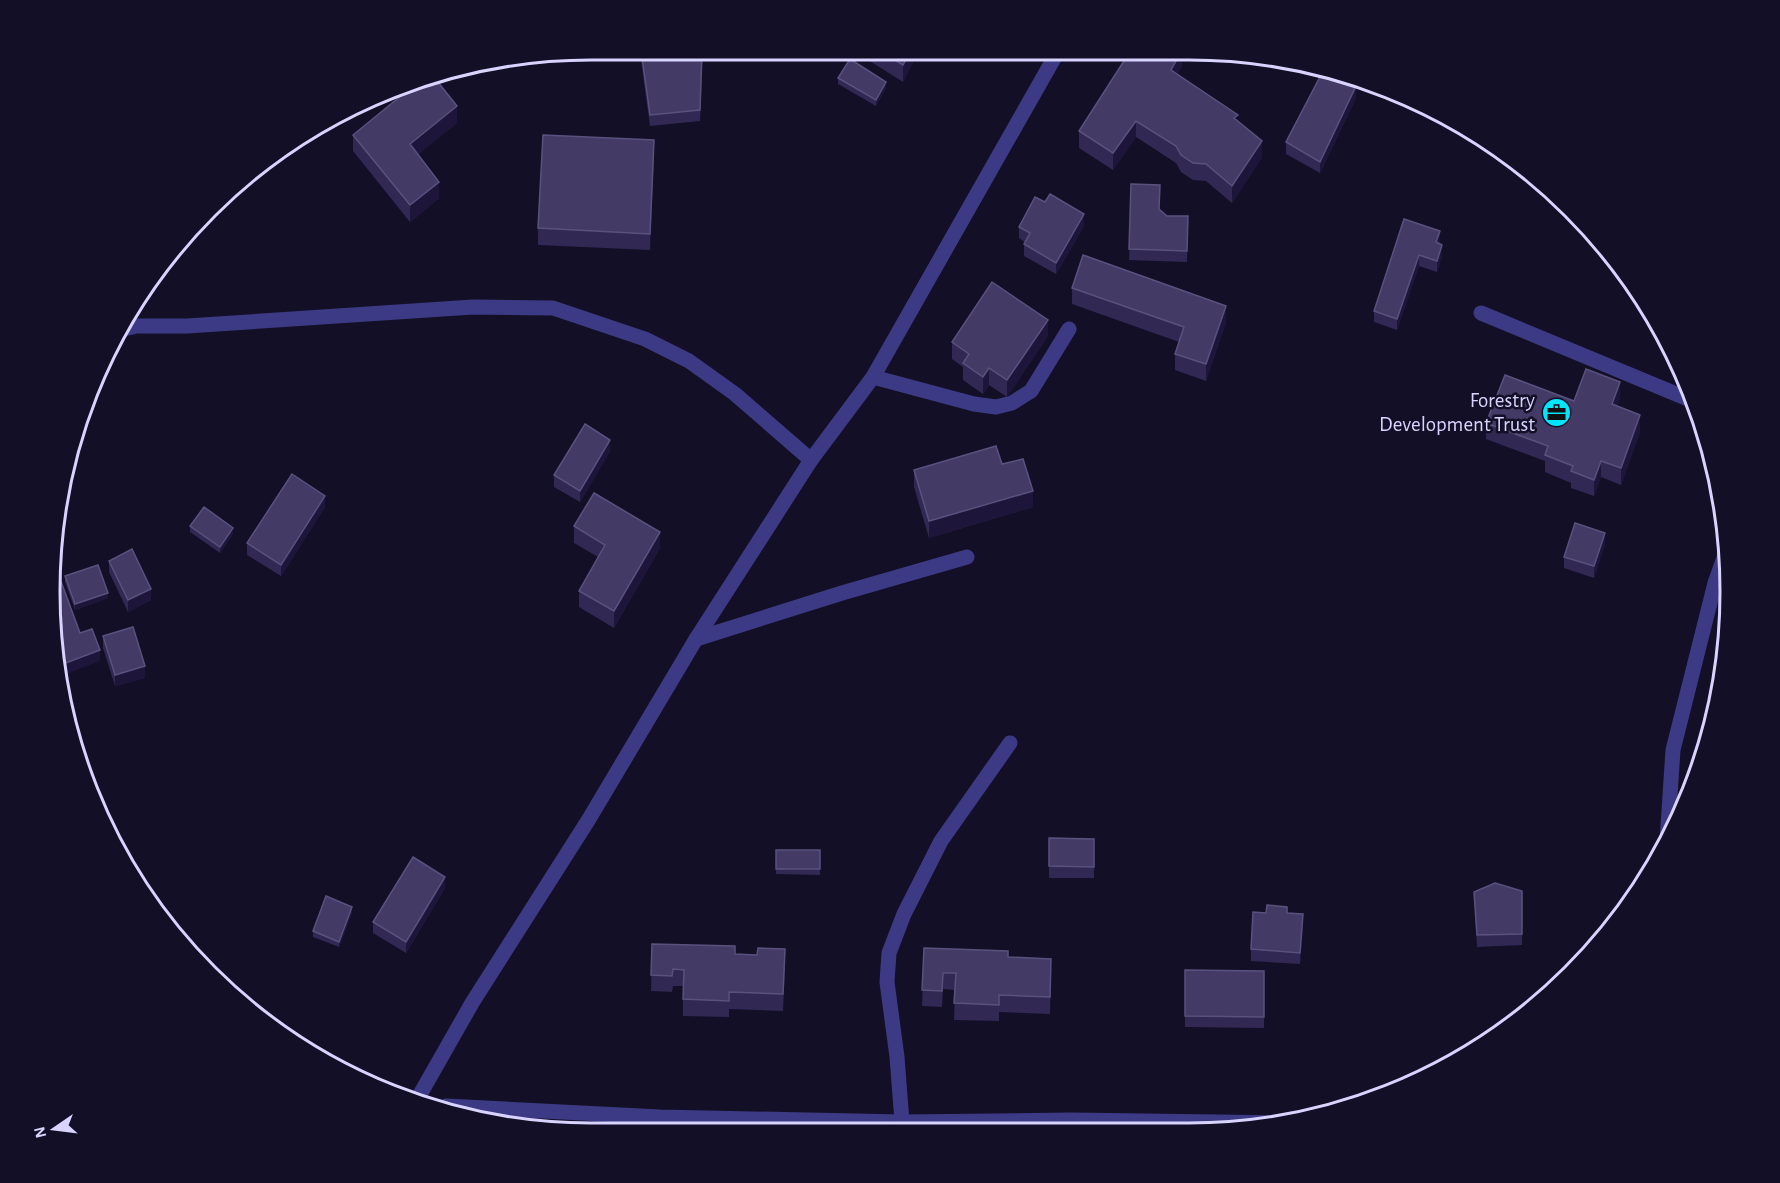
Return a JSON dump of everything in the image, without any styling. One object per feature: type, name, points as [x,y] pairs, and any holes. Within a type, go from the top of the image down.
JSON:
[{"type":"street","points":[[420,1095],[472,1003],[589,819],[696,639],[811,460],[873,377],[1053,60]]},
{"type":"street","points":[[130,327],[187,326],[473,307],[553,308],[645,339],[689,361],[735,394],[811,460]]},
{"type":"street","points":[[1481,313],[1683,397]]},
{"type":"street","points":[[873,377],[975,404],[996,407],[1012,403],[1032,391],[1069,329]]},
{"type":"street","points":[[696,639],[967,557]]},
{"type":"street","points":[[1668,820],[1673,750],[1719,571]]},
{"type":"street","points":[[902,1122],[897,1057],[887,982],[889,953],[904,914],[941,841],[1010,743]]},
{"type":"street","points":[[462,1107],[660,1117],[902,1122],[1071,1120],[1117,1123]]},
{"type":"building","points":[[642,60],[702,60],[700,110],[650,115]]},
{"type":"building","points":[[852,60],[886,82],[876,100],[838,78]]},
{"type":"building","points":[[895,60],[906,60],[903,65]]},
{"type":"building","points":[[1125,60],[1177,60],[1171,70],[1238,115],[1234,118],[1262,141],[1232,186],[1206,164],[1193,163],[1181,155],[1176,146],[1136,121],[1113,153],[1079,131]]},
{"type":"building","points":[[1320,77],[1356,87],[1320,162],[1286,142]]},
{"type":"building","points":[[438,83],[457,106],[410,144],[439,182],[410,205],[353,135],[402,95]]},
{"type":"building","points":[[543,135],[654,140],[650,234],[538,228]]},
{"type":"building","points":[[1131,184],[1160,185],[1159,209],[1167,216],[1188,216],[1187,251],[1129,249]]},
{"type":"building","points":[[1050,194],[1084,214],[1056,263],[1024,244],[1030,233],[1019,227],[1035,197],[1045,202]]},
{"type":"building","points":[[1404,219],[1440,231],[1436,242],[1442,245],[1437,261],[1419,255],[1397,319],[1374,311]]},
{"type":"building","points":[[1083,255],[1226,306],[1206,364],[1175,354],[1184,327],[1072,288]]},
{"type":"building","points":[[992,282],[1048,320],[1007,380],[989,368],[983,377],[963,363],[969,354],[952,342]]},
{"type":"building","points":[[1586,369],[1620,382],[1612,404],[1640,415],[1621,468],[1601,461],[1594,480],[1571,471],[1573,466],[1545,455],[1548,446],[1486,423],[1505,375],[1574,401]]},
{"type":"building","points":[[585,424],[610,440],[580,491],[554,475]]},
{"type":"building","points":[[996,446],[1002,464],[1023,459],[1033,491],[929,521],[914,470]]},
{"type":"building","points":[[292,474],[325,496],[281,565],[247,543]]},
{"type":"building","points":[[594,493],[660,532],[614,611],[579,591],[605,545],[574,526]]},
{"type":"building","points":[[204,507],[233,528],[220,547],[190,526]]},
{"type":"building","points":[[1575,523],[1605,533],[1594,566],[1564,557]]},
{"type":"building","points":[[132,549],[151,589],[128,600],[109,561]]},
{"type":"building","points":[[98,565],[108,593],[75,604],[65,576]]},
{"type":"building","points":[[60,580],[80,633],[92,629],[100,650],[65,663],[61,626]]},
{"type":"building","points":[[133,627],[145,666],[115,675],[103,636]]},
{"type":"building","points":[[1049,838],[1094,839],[1094,867],[1049,866]]},
{"type":"building","points":[[776,850],[820,850],[820,869],[776,869]]},
{"type":"building","points":[[413,857],[445,877],[406,942],[373,922]]},
{"type":"building","points":[[1495,883],[1522,891],[1522,934],[1477,935],[1474,892]]},
{"type":"building","points":[[326,896],[352,907],[339,942],[313,931]]},
{"type":"building","points":[[1267,905],[1287,907],[1287,913],[1303,914],[1300,953],[1251,949],[1253,912],[1266,913]]},
{"type":"building","points":[[652,944],[735,946],[735,954],[757,955],[758,948],[785,949],[783,994],[729,992],[729,1001],[683,999],[684,970],[673,969],[672,976],[651,975]]},
{"type":"building","points":[[924,948],[1008,951],[1008,957],[1051,959],[1050,997],[999,995],[999,1005],[954,1003],[956,973],[943,973],[942,991],[922,990]]},
{"type":"building","points":[[1185,970],[1264,971],[1264,1017],[1185,1016]]},
{"type":"place","name":"Forestry Development Trust","points":[[1556,412]]}]
